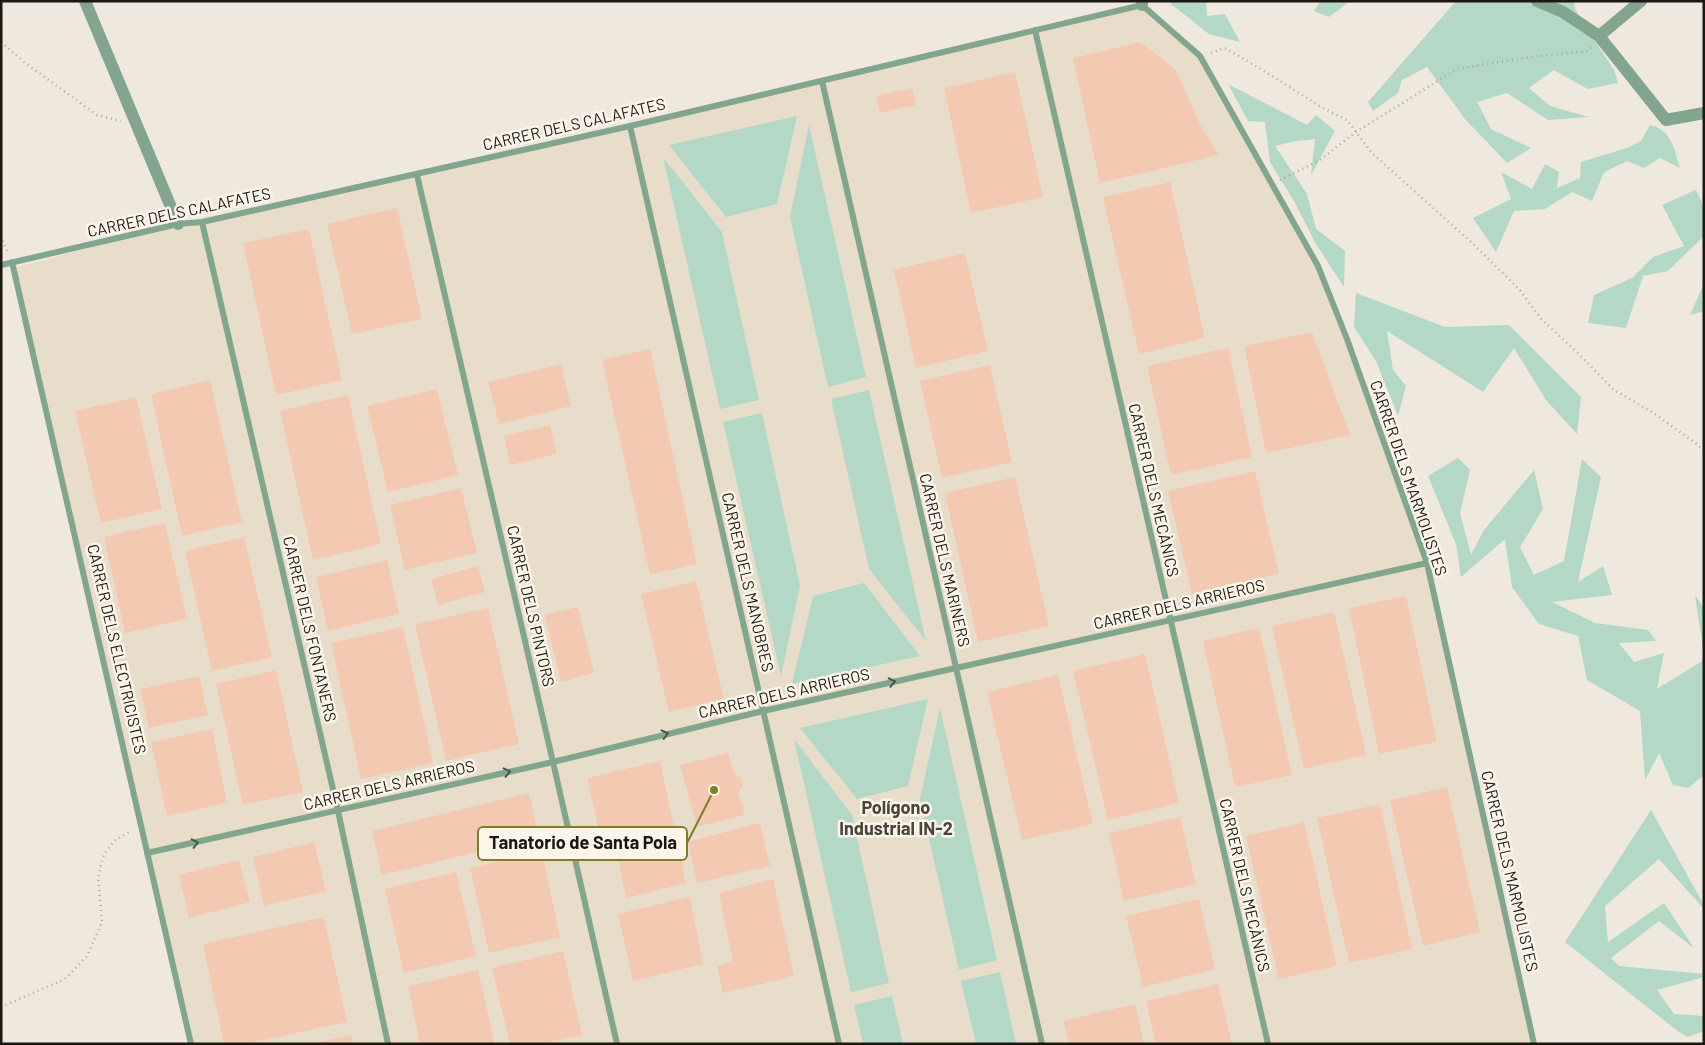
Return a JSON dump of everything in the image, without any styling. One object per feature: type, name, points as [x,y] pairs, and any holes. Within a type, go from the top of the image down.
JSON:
[{"type":"street","points":[[85,1],[178,224]]},
{"type":"street","points":[[1537,1],[1563,12],[1599,36],[1666,120],[1704,113]]},
{"type":"street","points":[[1599,36],[1642,1]]},
{"type":"lane","name":"CARRER DELS CALAFATES","points":[[1,265],[178,224],[202,222],[822,82],[1142,3]]},
{"type":"lane","name":"CARRER DELS MARMOLISTES","points":[[1142,3],[1200,56],[1318,266],[1347,339],[1427,563],[1534,1044]]},
{"type":"lane","name":"CARRER DELS MECÀNICS","points":[[1035,30],[1268,1044]]},
{"type":"lane","name":"CARRER DELS MARINERS","points":[[822,82],[1042,1044]]},
{"type":"lane","name":"CARRER DELS MANOBRES","points":[[630,126],[839,1044]]},
{"type":"lane","name":"CARRER DELS PINTORS","points":[[416,174],[554,762],[617,1044]]},
{"type":"lane","name":"CARRER DELS FONTANERS","points":[[202,222],[338,811],[388,1044]]},
{"type":"lane","name":"CARRER DELS ELECTRICISTES","points":[[12,262],[191,1044]]},
{"type":"lane","name":"CARRER DELS ARRIEROS","points":[[148,853],[554,762],[763,711],[1427,563]]},
{"type":"path","points":[[1271,182],[1282,180],[1320,160],[1356,132],[1456,69],[1530,57],[1588,51],[1599,36]]},
{"type":"path","points":[[1,42],[24,62],[97,115],[137,126]]},
{"type":"path","points":[[1200,56],[1225,48],[1320,107],[1347,120],[1372,153],[1472,243],[1519,289],[1542,320],[1613,388],[1655,414],[1704,451]]},
{"type":"path","points":[[1,236],[12,262]]},
{"type":"path","points":[[1,1007],[66,979],[87,956],[102,922],[98,877],[104,854],[114,841],[128,832],[142,829]]},
{"type":"shaded area","points":[[1142,5],[1200,56],[1318,266],[1427,563],[1534,1044],[191,1044],[14,268],[178,224],[202,222]]},
{"type":"green space","points":[[1171,1],[1198,1],[1199,4],[1200,1],[1206,1],[1207,16],[1225,14],[1240,42],[1209,34],[1171,4]]},
{"type":"green space","points":[[1321,1],[1350,1],[1329,17],[1314,11]]},
{"type":"green space","points":[[1456,1],[1574,1],[1575,9],[1615,72],[1618,83],[1588,89],[1554,70],[1529,88],[1550,106],[1589,117],[1548,120],[1507,93],[1477,102],[1491,129],[1531,148],[1507,163],[1465,119],[1427,67],[1402,80],[1398,93],[1373,111],[1368,102]]},
{"type":"green space","points":[[1228,84],[1307,125],[1316,115],[1335,131],[1311,175],[1315,139],[1275,146],[1307,194],[1316,229],[1345,251],[1344,287],[1316,244],[1294,201],[1270,162],[1265,122],[1248,121]]},
{"type":"green space","points":[[797,116],[777,204],[726,217],[669,145]]},
{"type":"green space","points":[[809,125],[866,377],[828,387],[790,217]]},
{"type":"green space","points":[[1650,125],[1663,131],[1668,136],[1674,147],[1680,168],[1660,158],[1644,168],[1627,161],[1604,172],[1592,201],[1572,192],[1545,209],[1514,211],[1496,252],[1473,218],[1511,199],[1501,172],[1532,189],[1545,164],[1559,172],[1557,188],[1580,178],[1581,162],[1627,148],[1641,141]]},
{"type":"green space","points":[[663,157],[722,232],[759,400],[720,409]]},
{"type":"green space","points":[[1696,190],[1704,207],[1704,236],[1668,271],[1643,276],[1626,328],[1588,323],[1594,295],[1632,278],[1653,257],[1684,246],[1662,205]]},
{"type":"green space","points":[[1704,283],[1704,311],[1690,315]]},
{"type":"green space","points":[[1356,293],[1445,327],[1509,325],[1581,397],[1577,434],[1546,400],[1514,348],[1483,392],[1387,331],[1393,370],[1406,386],[1398,416],[1376,361],[1354,327]]},
{"type":"green space","points":[[869,390],[926,641],[869,569],[831,399]]},
{"type":"green space","points":[[762,413],[800,586],[781,676],[723,422]]},
{"type":"green space","points":[[1458,458],[1470,470],[1460,513],[1471,555],[1484,530],[1534,470],[1543,509],[1520,547],[1534,575],[1564,561],[1582,459],[1601,477],[1578,582],[1603,566],[1612,595],[1552,602],[1595,623],[1648,630],[1656,641],[1619,643],[1634,662],[1664,653],[1657,689],[1704,660],[1704,775],[1688,788],[1673,785],[1659,753],[1645,780],[1640,711],[1587,680],[1578,636],[1539,624],[1512,587],[1505,539],[1461,577],[1456,544],[1428,476]]},
{"type":"green space","points":[[864,583],[920,656],[792,684],[813,596]]},
{"type":"green space","points":[[1695,595],[1704,608],[1704,655]]},
{"type":"green space","points":[[928,699],[908,786],[857,799],[800,728]]},
{"type":"green space","points":[[940,708],[997,960],[959,970],[920,799]]},
{"type":"green space","points":[[794,739],[852,815],[889,983],[851,992]]},
{"type":"green space","points":[[1651,810],[1704,905],[1704,909],[1659,859],[1605,906],[1608,942],[1664,903],[1694,948],[1659,921],[1611,958],[1619,966],[1704,974],[1704,977],[1657,990],[1674,1014],[1704,1016],[1704,1031],[1687,1037],[1565,942]]},
{"type":"green space","points":[[1000,972],[1016,1044],[976,1044],[961,981]]},
{"type":"green space","points":[[892,996],[903,1044],[863,1044],[854,1005]]},
{"type":"building","points":[[1140,42],[1175,69],[1201,126],[1219,155],[1100,183],[1073,58]]},
{"type":"building","points":[[1015,72],[1043,197],[971,213],[944,88]]},
{"type":"building","points":[[912,88],[916,105],[880,113],[876,96]]},
{"type":"building","points":[[1170,182],[1205,338],[1139,354],[1103,197]]},
{"type":"building","points":[[397,208],[422,319],[352,334],[327,224]]},
{"type":"building","points":[[309,229],[342,380],[276,395],[243,243]]},
{"type":"building","points":[[965,253],[988,351],[916,368],[894,270]]},
{"type":"building","points":[[1312,332],[1350,435],[1266,453],[1244,346]]},
{"type":"building","points":[[1228,348],[1252,457],[1171,475],[1147,366]]},
{"type":"building","points":[[650,349],[697,564],[650,575],[602,360]]},
{"type":"building","points":[[561,364],[571,406],[499,424],[488,382]]},
{"type":"building","points":[[990,365],[1012,462],[942,478],[920,381]]},
{"type":"building","points":[[210,380],[242,522],[182,536],[151,394]]},
{"type":"building","points":[[437,389],[458,475],[388,492],[367,406]]},
{"type":"building","points":[[348,395],[381,544],[313,560],[280,411]]},
{"type":"building","points":[[136,397],[162,509],[101,523],[75,411]]},
{"type":"building","points":[[550,425],[557,454],[510,465],[504,436]]},
{"type":"building","points":[[1255,471],[1279,574],[1192,594],[1168,491]]},
{"type":"building","points":[[1015,477],[1049,626],[978,642],[945,493]]},
{"type":"building","points":[[461,488],[477,553],[405,570],[390,505]]},
{"type":"building","points":[[165,523],[187,619],[125,633],[104,537]]},
{"type":"building","points":[[244,537],[272,657],[212,671],[185,551]]},
{"type":"building","points":[[387,560],[399,614],[328,631],[316,577]]},
{"type":"building","points":[[478,566],[485,592],[438,605],[431,579]]},
{"type":"building","points":[[696,581],[724,699],[669,712],[641,594]]},
{"type":"building","points":[[1406,596],[1437,742],[1379,754],[1349,608]]},
{"type":"building","points":[[578,607],[594,673],[561,682],[545,615]]},
{"type":"building","points":[[488,608],[519,744],[446,761],[415,624]]},
{"type":"building","points":[[1334,612],[1366,755],[1304,769],[1272,626]]},
{"type":"building","points":[[403,627],[433,763],[361,779],[331,643]]},
{"type":"building","points":[[1259,628],[1292,775],[1235,787],[1203,641]]},
{"type":"building","points":[[1145,654],[1179,803],[1108,820],[1073,671]]},
{"type":"building","points":[[276,670],[303,792],[243,805],[216,684]]},
{"type":"building","points":[[1058,675],[1093,824],[1022,840],[987,692]]},
{"type":"building","points":[[199,676],[208,715],[149,728],[140,689]]},
{"type":"building","points":[[212,729],[227,803],[167,816],[151,742]]},
{"type":"building","points":[[728,753],[734,774],[741,778],[743,786],[738,793],[745,815],[697,827],[680,765]]},
{"type":"building","points":[[660,761],[686,883],[626,898],[618,857],[606,861],[587,778]]},
{"type":"building","points":[[1447,787],[1480,932],[1423,946],[1390,800]]},
{"type":"building","points":[[529,793],[539,837],[382,875],[372,831]]},
{"type":"building","points":[[1380,804],[1412,949],[1349,963],[1317,818]]},
{"type":"building","points":[[1180,817],[1196,884],[1124,901],[1109,833]]},
{"type":"building","points":[[1304,822],[1337,966],[1279,979],[1246,836]]},
{"type":"building","points":[[760,823],[770,866],[697,883],[688,842]]},
{"type":"building","points":[[314,842],[326,891],[264,906],[253,857]]},
{"type":"building","points":[[542,852],[560,937],[489,953],[470,868]]},
{"type":"building","points":[[239,860],[250,902],[189,918],[179,875]]},
{"type":"building","points":[[456,872],[476,956],[404,973],[385,889]]},
{"type":"building","points":[[773,879],[794,976],[723,993],[717,966],[733,962],[719,893]]},
{"type":"building","points":[[690,897],[703,964],[633,981],[618,914]]},
{"type":"building","points":[[1199,899],[1215,969],[1143,987],[1126,916]]},
{"type":"building","points":[[324,917],[347,1022],[246,1044],[224,1044],[203,944]]},
{"type":"building","points":[[563,951],[582,1035],[543,1044],[510,1044],[492,968]]},
{"type":"building","points":[[478,970],[495,1044],[420,1044],[408,986]]},
{"type":"building","points":[[1218,984],[1232,1044],[1156,1044],[1146,1001]]},
{"type":"building","points":[[1135,1004],[1144,1044],[1069,1044],[1063,1021]]},
{"type":"building","points":[[351,1035],[353,1044],[316,1044],[316,1043]]},
{"type":"place","name":"Tanatorio de Santa Pola","points":[[714,790]]},
{"type":"district","name":"Polígono Industrial IN-2","points":[[896,818]]}]
